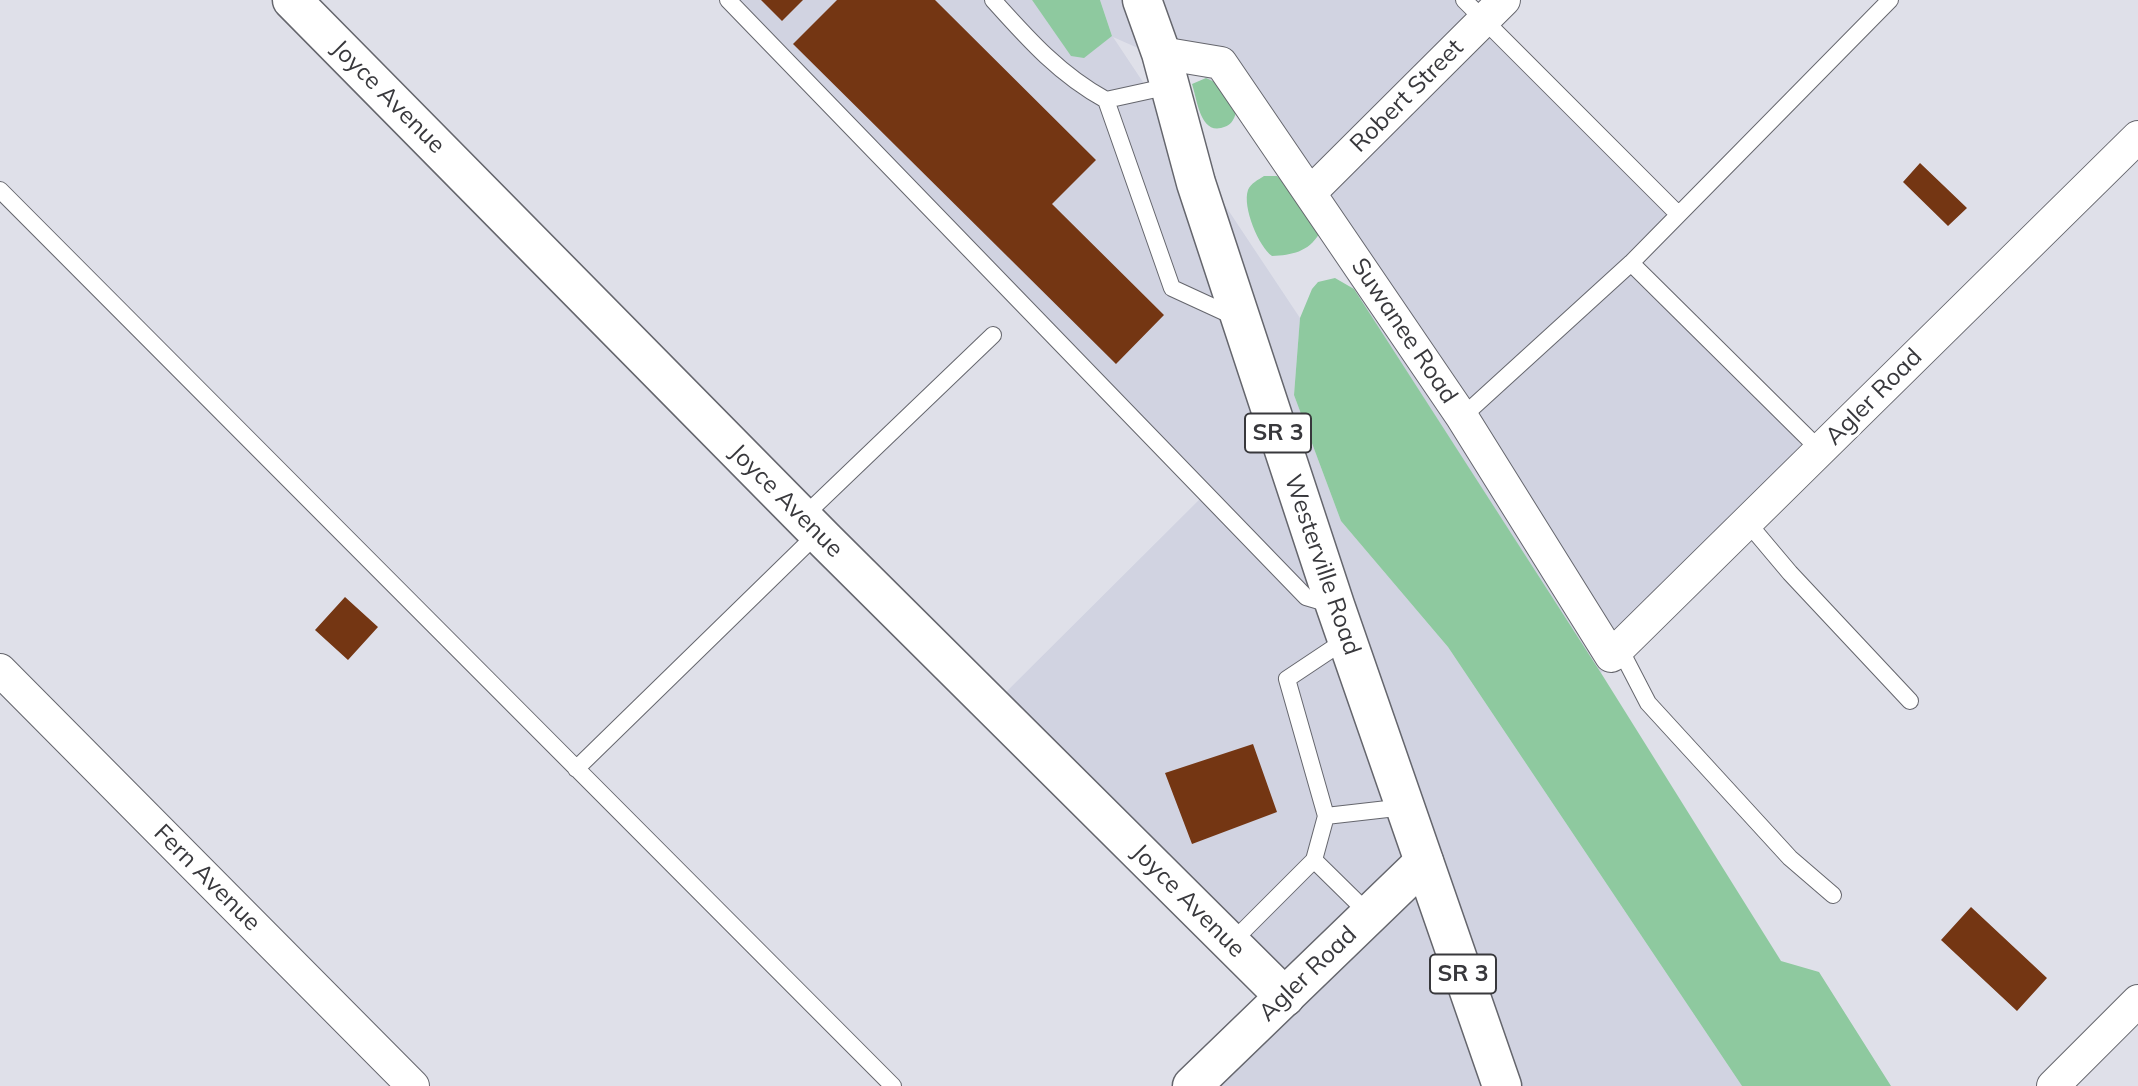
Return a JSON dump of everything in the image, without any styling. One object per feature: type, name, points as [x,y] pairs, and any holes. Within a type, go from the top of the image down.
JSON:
[{"type":"main road","name":"Westerville Road","points":[[1142,0],[1166,69],[1196,183],[1341,622],[1502,1086]]},
{"type":"main road","name":"Joyce Avenue","points":[[297,2],[810,525],[1285,997]]},
{"type":"main road","name":"Agler Road","points":[[1192,1086],[1424,862]]},
{"type":"street","name":"Robert Street","points":[[1310,193],[1484,7]]},
{"type":"street","name":"Suwanee Road","points":[[1166,69],[1221,64],[1462,417],[1615,652]]},
{"type":"street","name":"Agler Road","points":[[1615,652],[2138,137]]},
{"type":"street","name":"Fern Avenue","points":[[0,670],[413,1086]]},
{"type":"street","points":[[2053,1086],[2138,1001]]},
{"type":"lane","points":[[728,0],[1306,597],[1341,622],[1287,679],[1326,816],[1314,860],[1231,943]]},
{"type":"lane","points":[[993,0],[1063,73],[1106,100],[1172,288],[1241,320]]},
{"type":"lane","points":[[1462,417],[1631,263],[1890,0]]},
{"type":"lane","points":[[1484,7],[1678,214]]},
{"type":"lane","points":[[1106,100],[1166,69]]},
{"type":"lane","points":[[0,190],[893,1086]]},
{"type":"lane","points":[[1631,263],[1820,450]]},
{"type":"lane","points":[[576,769],[993,335]]},
{"type":"lane","points":[[1747,522],[1790,573],[1910,701]]},
{"type":"lane","points":[[1615,652],[1648,703],[1790,858],[1833,895]]},
{"type":"lane","points":[[1326,816],[1405,807]]},
{"type":"lane","points":[[1314,860],[1370,915]]},
{"type":"shaded area","points":[[729,0],[1032,0],[1071,55],[1112,36],[1100,0],[1466,0],[1675,214],[1633,261],[1826,454],[1601,673],[1229,96],[1219,84],[1113,37],[1300,318],[1294,395],[1341,521],[1448,647],[1742,1086],[1179,1086],[1271,991],[989,709],[1212,487]]},
{"type":"green space","points":[[1032,0],[1100,0],[1112,36],[1084,58],[1071,56]]},
{"type":"green space","points":[[1206,78],[1219,84],[1236,112],[1231,123],[1221,128],[1208,125],[1200,114],[1192,84]]},
{"type":"green space","points":[[1264,176],[1277,176],[1287,185],[1319,234],[1305,249],[1272,256],[1262,244],[1253,226],[1247,197],[1251,185]]},
{"type":"green space","points":[[1335,278],[1354,289],[1601,673],[1781,961],[1819,972],[1891,1086],[1742,1086],[1448,647],[1341,521],[1294,395],[1300,318],[1312,289],[1318,282]]},
{"type":"building","points":[[761,0],[803,0],[782,21]]},
{"type":"building","points":[[837,0],[935,0],[1096,160],[1052,204],[1164,315],[1116,364],[793,44]]},
{"type":"building","points":[[1920,163],[1967,208],[1948,226],[1903,182]]},
{"type":"building","points":[[345,597],[378,627],[348,660],[315,630]]},
{"type":"building","points":[[1253,744],[1277,812],[1192,844],[1165,773]]},
{"type":"building","points":[[1971,907],[2047,978],[2017,1011],[1941,940]]}]
